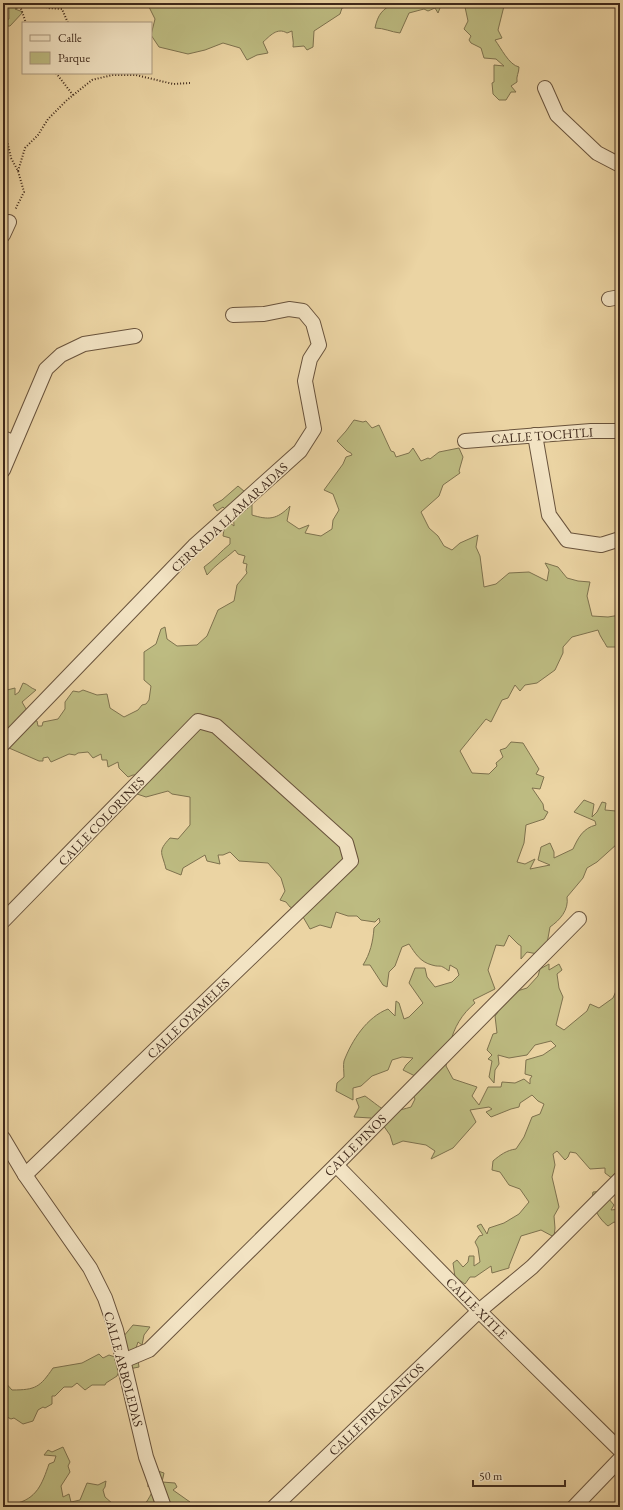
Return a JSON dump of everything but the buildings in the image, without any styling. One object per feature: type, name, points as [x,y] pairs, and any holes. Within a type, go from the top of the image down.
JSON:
[{"type":"street","points":[[545,88],[557,115],[597,153],[620,165]]},
{"type":"street","points":[[3,235],[9,222]]},
{"type":"street","name":"CERRADA LLAMARADAS","points":[[3,744],[194,546],[300,451],[314,429],[305,381],[310,359],[319,345],[313,323],[303,311],[289,309],[264,314],[233,315]]},
{"type":"street","points":[[3,470],[9,437],[46,369],[61,355],[84,344],[135,336]]},
{"type":"street","name":"CALLE TOCHTLI","points":[[465,441],[620,430]]},
{"type":"street","points":[[535,435],[549,515],[567,540],[601,545],[620,539]]},
{"type":"street","name":"CALLE OYAMELES","points":[[25,1174],[351,861],[346,843],[216,726],[198,721]]},
{"type":"street","name":"CALLE COLORINES","points":[[3,921],[198,721]]},
{"type":"street","name":"CALLE PINOS","points":[[123,1360],[149,1350],[336,1165],[579,919]]},
{"type":"street","name":"CALLE ARBOLEDAS","points":[[3,1138],[25,1174],[90,1268],[105,1298],[116,1330],[146,1457],[164,1507]]},
{"type":"street","name":"CALLE XITLE","points":[[336,1165],[479,1311],[620,1450]]},
{"type":"street","name":"CALLE PIRACANTOS","points":[[274,1507],[479,1311],[532,1267],[620,1179]]},
{"type":"street","points":[[574,1507],[620,1458]]},
{"type":"path","points":[[19,3],[26,22]]},
{"type":"path","points":[[38,3],[48,8],[62,9],[68,22]]},
{"type":"path","points":[[57,74],[73,95]]},
{"type":"path","points":[[18,171],[24,148],[38,135],[48,119],[73,95],[92,80],[112,74],[136,75],[173,84],[190,83]]},
{"type":"path","points":[[3,123],[11,158],[18,171],[24,192],[9,222]]},
{"type":"green space","points":[[9,3],[25,3],[15,9],[23,12],[10,26],[6,26],[3,23],[3,20],[9,19]]},
{"type":"green space","points":[[147,3],[349,3],[346,7],[342,8],[340,14],[314,31],[313,47],[307,50],[304,46],[293,47],[292,31],[287,33],[280,31],[271,35],[263,42],[268,53],[257,55],[247,60],[240,48],[223,43],[205,50],[188,54],[159,47],[152,36],[155,19]]},
{"type":"green space","points":[[394,3],[442,3],[438,13],[435,8],[428,11],[424,9],[409,13],[400,33],[375,28],[381,13]]},
{"type":"green space","points":[[456,3],[507,3],[504,6],[498,30],[502,38],[495,40],[509,60],[515,66],[519,67],[519,71],[517,82],[511,86],[516,92],[511,92],[506,100],[499,100],[493,94],[492,83],[494,82],[494,65],[504,66],[496,59],[484,58],[481,48],[471,43],[469,40],[471,36],[464,29],[468,21],[465,7]]},
{"type":"green space","points":[[354,420],[363,422],[366,421],[372,428],[379,425],[391,451],[394,452],[396,457],[409,453],[413,448],[421,461],[428,458],[430,459],[439,452],[459,448],[463,457],[459,471],[460,473],[443,485],[439,496],[421,512],[429,528],[438,536],[444,546],[452,550],[460,543],[478,535],[476,547],[480,556],[484,587],[496,584],[509,573],[529,572],[547,581],[549,570],[545,563],[558,567],[567,578],[590,582],[587,596],[592,616],[608,617],[620,615],[620,647],[607,647],[598,630],[572,637],[563,647],[563,653],[555,670],[537,683],[525,685],[520,691],[515,685],[508,698],[502,700],[491,722],[486,719],[460,751],[472,773],[489,774],[497,766],[496,763],[503,757],[500,750],[506,748],[511,742],[523,743],[539,769],[536,774],[544,777],[540,789],[532,788],[543,804],[544,810],[548,812],[544,819],[526,825],[524,843],[517,862],[525,864],[535,859],[530,869],[550,865],[538,860],[541,847],[550,843],[554,852],[554,858],[573,849],[584,831],[591,826],[596,825],[595,821],[574,812],[584,800],[594,804],[592,817],[597,812],[602,802],[606,803],[605,810],[616,811],[620,816],[620,836],[617,844],[597,862],[587,868],[583,878],[567,897],[567,906],[563,914],[550,927],[546,949],[543,955],[527,952],[521,959],[521,946],[509,935],[504,946],[496,945],[488,970],[495,989],[473,1000],[475,1003],[459,1021],[449,1047],[446,1066],[453,1079],[477,1087],[472,1096],[479,1105],[488,1087],[501,1087],[502,1082],[515,1083],[524,1079],[530,1084],[530,1079],[532,1076],[525,1074],[526,1060],[543,1055],[556,1046],[551,1041],[535,1045],[527,1055],[509,1058],[498,1055],[499,1064],[495,1070],[494,1083],[489,1077],[492,1061],[488,1059],[492,1055],[487,1050],[493,1034],[497,1033],[495,1016],[498,1012],[491,999],[527,988],[538,976],[540,969],[549,964],[549,970],[559,964],[562,970],[557,974],[559,988],[563,997],[556,1025],[564,1030],[587,1011],[590,1004],[599,1008],[613,998],[616,991],[620,962],[620,1181],[613,1179],[605,1173],[605,1168],[590,1169],[576,1153],[570,1152],[565,1160],[557,1151],[553,1154],[555,1165],[552,1177],[559,1207],[554,1216],[554,1237],[541,1230],[521,1236],[509,1268],[492,1273],[491,1266],[475,1277],[470,1277],[465,1284],[455,1277],[453,1263],[457,1260],[463,1267],[468,1262],[469,1256],[474,1256],[474,1266],[480,1262],[478,1248],[475,1242],[479,1236],[483,1235],[477,1226],[481,1224],[487,1234],[489,1228],[504,1223],[519,1214],[529,1202],[520,1189],[509,1185],[500,1172],[492,1170],[493,1161],[504,1153],[516,1149],[524,1137],[532,1117],[540,1114],[544,1104],[532,1095],[520,1103],[519,1107],[491,1117],[486,1112],[492,1109],[489,1107],[470,1110],[476,1122],[453,1148],[431,1159],[435,1151],[426,1145],[403,1141],[393,1145],[390,1135],[383,1125],[380,1130],[371,1118],[354,1117],[359,1107],[356,1099],[365,1096],[382,1108],[390,1111],[411,1107],[415,1099],[413,1095],[415,1076],[403,1070],[413,1058],[402,1057],[392,1060],[388,1070],[372,1076],[361,1086],[353,1088],[353,1100],[336,1091],[337,1083],[344,1077],[344,1061],[347,1053],[356,1037],[367,1023],[388,1009],[395,1016],[396,1001],[399,1003],[404,1019],[409,1017],[423,1003],[409,983],[415,968],[425,968],[427,977],[435,987],[452,982],[459,975],[457,969],[450,965],[449,971],[441,966],[435,966],[424,962],[413,951],[409,944],[402,947],[395,966],[389,972],[387,987],[383,985],[370,965],[363,965],[371,948],[374,928],[380,922],[379,918],[375,922],[361,920],[357,916],[348,916],[336,912],[331,928],[320,925],[310,929],[299,910],[290,907],[286,902],[280,900],[285,891],[281,878],[268,863],[239,861],[230,852],[223,855],[218,855],[220,864],[207,861],[205,855],[183,868],[181,875],[166,869],[162,855],[163,846],[170,838],[178,839],[190,825],[190,797],[172,794],[168,791],[146,797],[137,794],[138,788],[136,775],[128,777],[119,768],[118,762],[108,767],[107,760],[102,760],[101,754],[93,758],[88,752],[78,753],[75,755],[69,754],[51,762],[48,757],[43,758],[43,761],[39,761],[9,748],[3,748],[3,691],[15,688],[15,695],[19,692],[23,683],[36,690],[22,702],[32,719],[37,721],[38,726],[42,726],[43,722],[58,719],[65,709],[65,702],[73,691],[79,692],[83,690],[97,695],[107,694],[110,708],[124,717],[146,704],[149,700],[151,686],[144,680],[144,652],[156,644],[161,629],[165,627],[167,639],[177,646],[197,645],[207,636],[218,610],[234,601],[237,585],[247,573],[247,564],[243,563],[245,556],[238,554],[235,550],[207,575],[204,567],[230,544],[230,538],[223,536],[225,523],[230,523],[234,526],[231,515],[223,507],[217,511],[213,505],[222,500],[238,486],[252,498],[252,515],[263,518],[272,518],[281,514],[290,506],[287,521],[299,529],[309,525],[305,533],[321,536],[332,529],[333,520],[339,510],[333,494],[324,490],[343,464],[346,457],[352,455],[337,441]]},
{"type":"green space","points":[[606,1191],[608,1198],[614,1205],[611,1210],[620,1209],[620,1224],[614,1222],[608,1226],[601,1219],[594,1206],[592,1197],[593,1192]]},
{"type":"green space","points":[[133,1325],[150,1327],[144,1335],[142,1345],[138,1342],[136,1348],[139,1367],[129,1369],[120,1368],[117,1376],[105,1385],[92,1385],[85,1390],[77,1383],[72,1387],[64,1387],[55,1396],[52,1396],[52,1404],[38,1410],[33,1421],[23,1424],[14,1418],[11,1419],[5,1416],[3,1417],[3,1380],[12,1390],[27,1389],[41,1383],[53,1368],[82,1363],[99,1354],[103,1358],[109,1355],[115,1357],[115,1361],[126,1360],[123,1337]]},
{"type":"green space","points":[[63,1447],[70,1462],[68,1466],[70,1472],[61,1486],[63,1497],[69,1494],[71,1502],[80,1500],[87,1483],[98,1485],[106,1481],[103,1490],[105,1497],[113,1504],[103,1507],[14,1507],[14,1504],[22,1502],[38,1490],[49,1464],[54,1462],[56,1456],[44,1455],[48,1450],[52,1452]]},
{"type":"green space","points":[[155,1470],[164,1473],[162,1482],[175,1483],[177,1487],[173,1490],[190,1502],[180,1507],[143,1507],[155,1485],[156,1477],[148,1487],[148,1474]]}]
